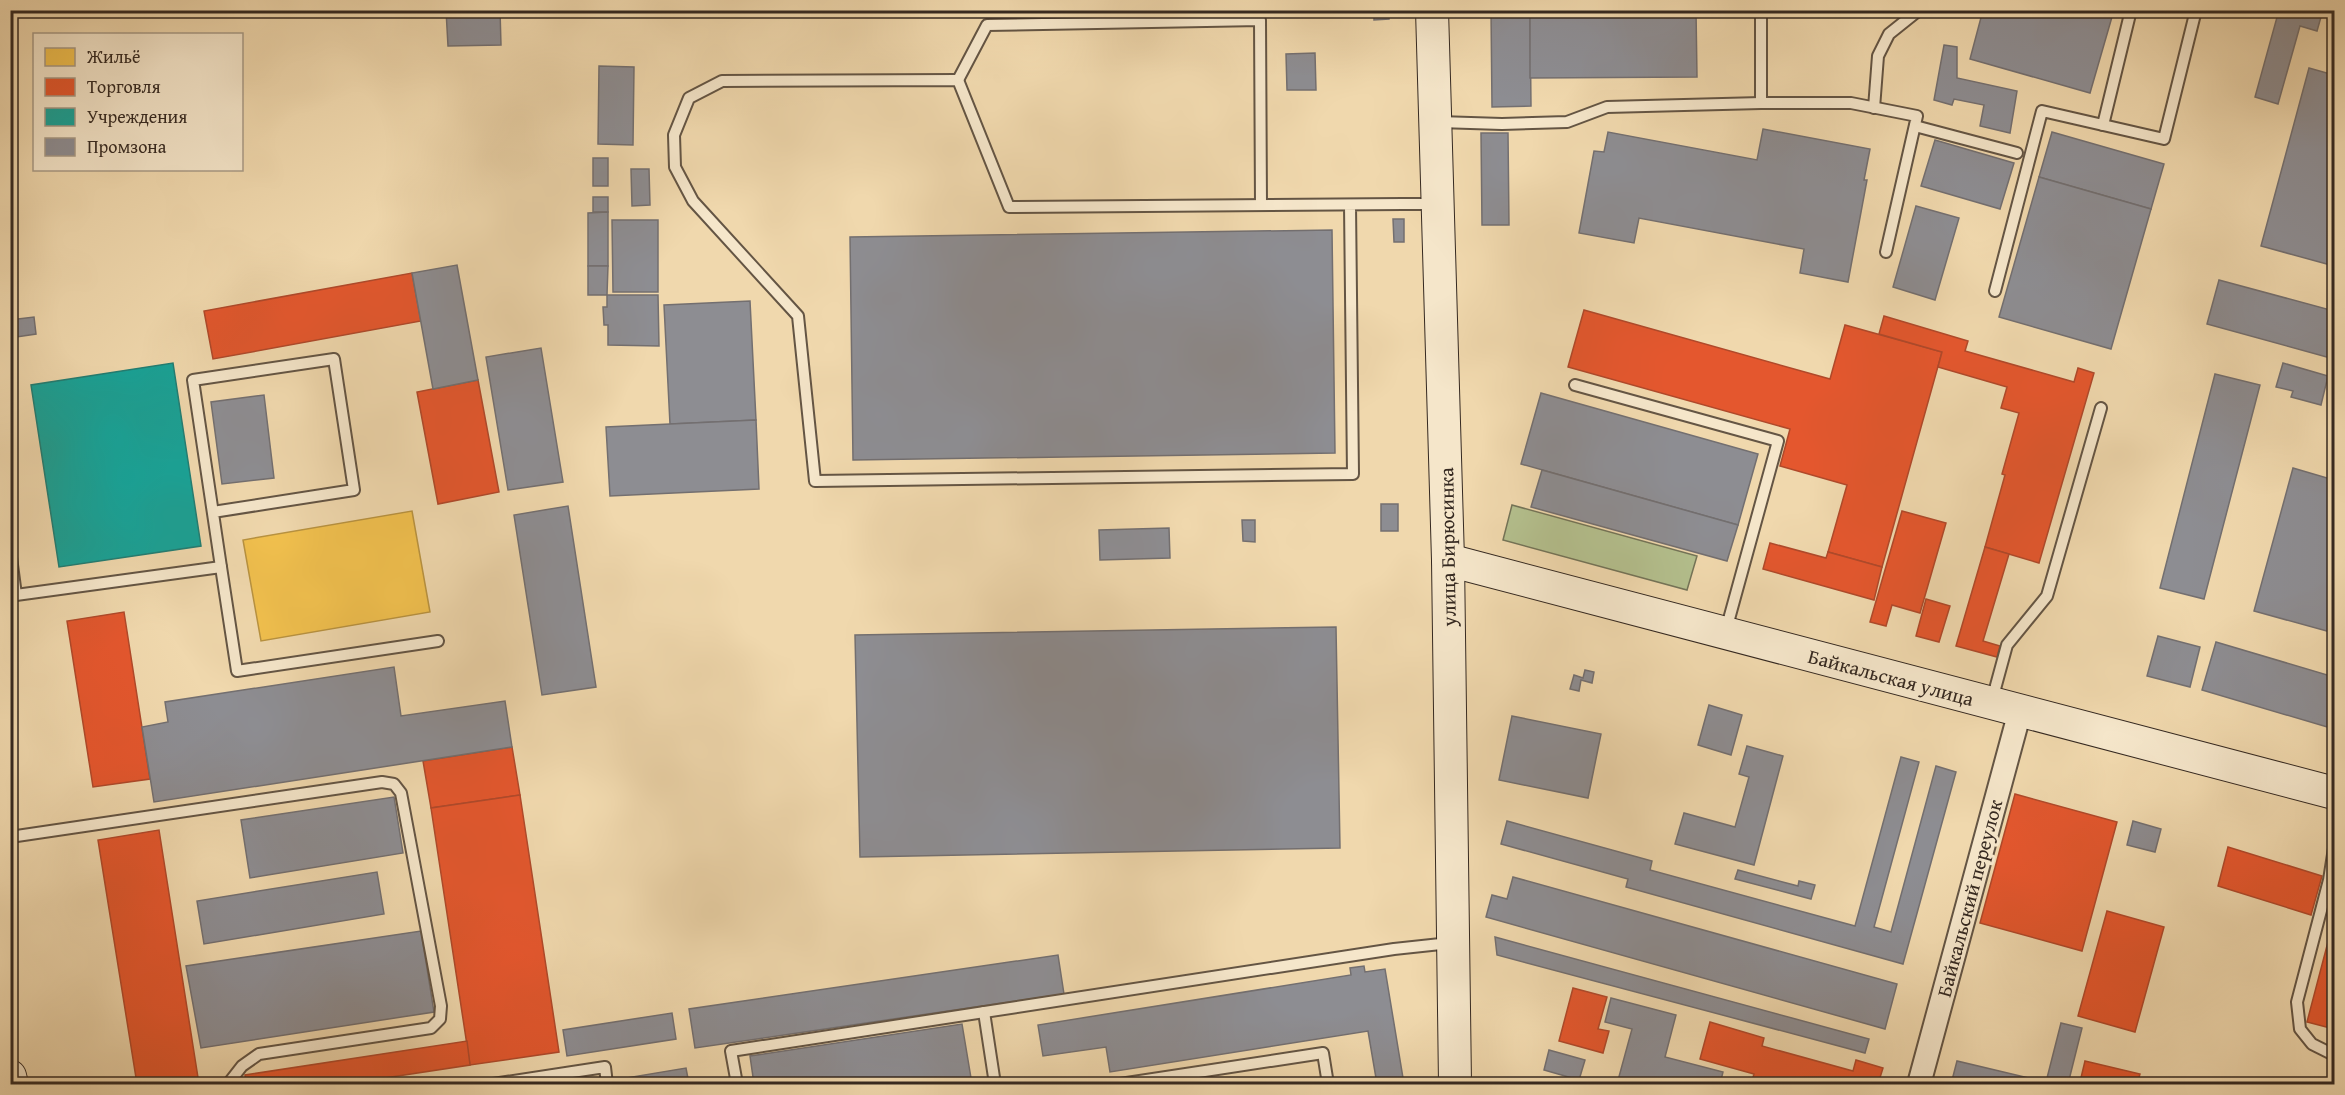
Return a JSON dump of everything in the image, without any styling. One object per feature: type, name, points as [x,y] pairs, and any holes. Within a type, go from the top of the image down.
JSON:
[{"type":"main road","name":"улица Бирюсинка","points":[[1432,10],[1448,560],[1455,1084]]},
{"type":"main road","name":"Байкальская улица","points":[[1448,560],[2334,794]]},
{"type":"main road","points":[[10,1076],[12,1084]]},
{"type":"street","name":"Байкальский переулок","points":[[1919,1084],[2006,707]]},
{"type":"lane","points":[[1761,10],[1761,103]]},
{"type":"lane","points":[[1874,108],[1878,56],[1889,34],[1919,10]]},
{"type":"lane","points":[[2103,125],[2131,10]]},
{"type":"lane","points":[[1995,291],[2042,111],[2164,139],[2196,10]]},
{"type":"lane","points":[[1261,205],[1260,20],[987,25],[958,80],[1009,207],[1437,204]]},
{"type":"lane","points":[[958,80],[723,81],[689,98],[674,135],[675,167],[693,201],[798,316],[815,481],[1353,474],[1350,205]]},
{"type":"lane","points":[[1435,122],[1502,124],[1567,122],[1607,107],[1761,103],[1851,103],[1917,116],[1886,252]]},
{"type":"lane","points":[[1915,126],[2017,153]]},
{"type":"lane","points":[[213,512],[354,490],[334,359],[193,380],[237,671],[438,641]]},
{"type":"lane","points":[[1575,385],[1778,441],[1725,633]]},
{"type":"lane","points":[[2006,707],[2007,645],[2047,596],[2101,408]]},
{"type":"lane","points":[[10,550],[13,596],[221,567]]},
{"type":"lane","points":[[10,837],[382,782],[394,784],[401,793],[441,1006],[440,1019],[430,1028],[259,1054],[242,1066],[228,1084]]},
{"type":"lane","points":[[2334,854],[2297,1002],[2300,1029],[2312,1044],[2334,1055]]},
{"type":"lane","points":[[737,1084],[731,1051],[1453,942]]},
{"type":"lane","points":[[984,1012],[995,1084]]},
{"type":"lane","points":[[1120,1084],[1323,1053],[1328,1084]]},
{"type":"lane","points":[[493,1084],[604,1067],[607,1084]]},
{"type":"green space","points":[[1512,505],[1697,556],[1687,590],[1503,540]]},
{"type":"building: Жильё","points":[[412,511],[430,612],[261,641],[243,540]]},
{"type":"building: Торговля","points":[[412,273],[421,321],[213,359],[204,311]]},
{"type":"building: Торговля","points":[[1584,310],[1830,379],[1845,325],[1942,352],[1882,567],[1828,552],[1847,485],[1780,466],[1790,429],[1568,367]]},
{"type":"building: Торговля","points":[[1884,316],[1968,341],[1965,351],[2074,382],[2078,368],[2094,373],[2039,563],[1985,547],[2019,413],[2001,408],[2007,387],[1938,367],[1942,352],[1879,334]]},
{"type":"building: Торговля","points":[[478,380],[499,492],[438,504],[417,392]]},
{"type":"building: Торговля","points":[[1902,511],[1946,523],[1920,613],[1892,605],[1886,626],[1870,622]]},
{"type":"building: Торговля","points":[[1770,543],[1826,558],[1828,552],[1882,567],[1874,600],[1763,569]]},
{"type":"building: Торговля","points":[[1985,547],[2009,554],[1983,641],[2000,646],[1997,657],[1956,646]]},
{"type":"building: Торговля","points":[[1926,599],[1950,606],[1939,642],[1916,636]]},
{"type":"building: Торговля","points":[[124,612],[150,779],[93,787],[67,621]]},
{"type":"building: Торговля","points":[[512,747],[520,795],[431,808],[423,761]]},
{"type":"building: Торговля","points":[[2015,794],[2117,822],[2082,951],[1980,923]]},
{"type":"building: Торговля","points":[[520,795],[559,1052],[470,1065],[431,808]]},
{"type":"building: Торговля","points":[[159,830],[199,1084],[137,1084],[98,840]]},
{"type":"building: Торговля","points":[[2228,847],[2322,876],[2311,915],[2218,886]]},
{"type":"building: Торговля","points":[[2107,911],[2164,927],[2135,1032],[2078,1016]]},
{"type":"building: Торговля","points":[[2334,919],[2334,1029],[2307,1022]]},
{"type":"building: Торговля","points":[[1573,988],[1607,997],[1598,1029],[1609,1031],[1603,1053],[1559,1041]]},
{"type":"building: Торговля","points":[[1710,1022],[1764,1038],[1762,1046],[1853,1071],[1856,1060],[1883,1068],[1878,1084],[1848,1082],[1847,1084],[1751,1084],[1754,1074],[1700,1059]]},
{"type":"building: Торговля","points":[[467,1041],[470,1065],[345,1084],[246,1084],[245,1075]]},
{"type":"building: Торговля","points":[[2085,1061],[2140,1074],[2137,1084],[2080,1082]]},
{"type":"building: Учреждения","points":[[173,363],[201,546],[59,567],[31,385]]},
{"type":"building: Промзона","points":[[446,10],[500,10],[501,45],[448,46]]},
{"type":"building: Промзона","points":[[1374,10],[1389,10],[1389,19],[1374,20]]},
{"type":"building: Промзона","points":[[1491,10],[1530,10],[1531,106],[1492,107]]},
{"type":"building: Промзона","points":[[1530,10],[1696,10],[1697,77],[1530,78]]},
{"type":"building: Промзона","points":[[1983,10],[2114,10],[2090,93],[1970,59]]},
{"type":"building: Промзона","points":[[2279,10],[2323,10],[2317,31],[2300,26],[2278,104],[2255,97]]},
{"type":"building: Промзона","points":[[1944,45],[1957,47],[1957,78],[2017,91],[2010,133],[1980,126],[1984,105],[1954,99],[1952,105],[1934,100]]},
{"type":"building: Промзона","points":[[1315,53],[1316,90],[1287,90],[1286,54]]},
{"type":"building: Промзона","points":[[599,66],[634,67],[633,145],[598,144]]},
{"type":"building: Промзона","points":[[2309,68],[2334,75],[2334,266],[2261,246]]},
{"type":"building: Промзона","points":[[1763,129],[1870,149],[1864,180],[1867,180],[1848,282],[1800,273],[1804,249],[1639,218],[1634,243],[1579,233],[1594,151],[1604,152],[1608,132],[1757,160]]},
{"type":"building: Промзона","points":[[2052,132],[2164,164],[2151,209],[2039,177]]},
{"type":"building: Промзона","points":[[1481,133],[1508,133],[1509,225],[1482,225]]},
{"type":"building: Промзона","points":[[1935,140],[2014,163],[2000,209],[1921,186]]},
{"type":"building: Промзона","points":[[593,158],[608,158],[608,186],[593,186]]},
{"type":"building: Промзона","points":[[631,169],[649,169],[650,205],[632,206]]},
{"type":"building: Промзона","points":[[2039,177],[2151,209],[2111,349],[1999,317]]},
{"type":"building: Промзона","points":[[593,197],[608,197],[608,212],[593,212]]},
{"type":"building: Промзона","points":[[1916,206],[1959,218],[1935,300],[1893,287]]},
{"type":"building: Промзона","points":[[608,212],[608,266],[588,266],[588,213]]},
{"type":"building: Промзона","points":[[1393,219],[1404,219],[1404,242],[1394,242]]},
{"type":"building: Промзона","points":[[612,220],[658,220],[658,292],[613,292]]},
{"type":"building: Промзона","points":[[1332,230],[1335,453],[853,460],[850,237]]},
{"type":"building: Промзона","points":[[457,265],[478,380],[433,389],[412,273]]},
{"type":"building: Промзона","points":[[588,266],[608,266],[607,295],[588,295]]},
{"type":"building: Промзона","points":[[2219,280],[2334,311],[2334,359],[2207,324]]},
{"type":"building: Промзона","points":[[607,295],[658,295],[659,346],[608,345],[608,325],[604,325],[603,307],[607,307]]},
{"type":"building: Промзона","points":[[750,301],[756,420],[670,424],[664,305]]},
{"type":"building: Промзона","points":[[34,317],[36,334],[10,338],[10,320]]},
{"type":"building: Промзона","points":[[541,348],[563,482],[508,490],[486,357]]},
{"type":"building: Промзона","points":[[2283,363],[2328,376],[2321,405],[2291,397],[2293,391],[2276,387]]},
{"type":"building: Промзона","points":[[2215,374],[2260,385],[2204,599],[2160,588]]},
{"type":"building: Промзона","points":[[1541,393],[1758,454],[1738,525],[1521,464]]},
{"type":"building: Промзона","points":[[264,395],[274,478],[222,484],[211,402]]},
{"type":"building: Промзона","points":[[756,420],[759,489],[610,496],[606,427]]},
{"type":"building: Промзона","points":[[2293,468],[2334,480],[2334,633],[2254,611]]},
{"type":"building: Промзона","points":[[1542,470],[1738,525],[1727,561],[1531,507]]},
{"type":"building: Промзона","points":[[1381,504],[1398,504],[1398,531],[1381,531]]},
{"type":"building: Промзона","points":[[568,506],[596,687],[542,695],[514,515]]},
{"type":"building: Промзона","points":[[1242,520],[1255,520],[1255,542],[1243,541]]},
{"type":"building: Промзона","points":[[1169,528],[1170,558],[1100,560],[1099,530]]},
{"type":"building: Промзона","points":[[1336,627],[1340,848],[860,857],[855,635]]},
{"type":"building: Промзона","points":[[2158,636],[2200,647],[2190,687],[2147,676]]},
{"type":"building: Промзона","points":[[2216,642],[2334,677],[2334,729],[2202,690]]},
{"type":"building: Промзона","points":[[394,667],[401,716],[505,701],[512,747],[154,802],[142,727],[168,722],[165,702]]},
{"type":"building: Промзона","points":[[1585,670],[1594,672],[1592,683],[1581,680],[1579,691],[1570,689],[1574,675],[1583,678]]},
{"type":"building: Промзона","points":[[1709,705],[1742,715],[1731,755],[1698,745]]},
{"type":"building: Промзона","points":[[1512,716],[1601,734],[1588,798],[1499,780]]},
{"type":"building: Промзона","points":[[1747,746],[1783,756],[1754,865],[1675,844],[1684,813],[1735,827],[1749,777],[1739,774]]},
{"type":"building: Промзона","points":[[1901,757],[1919,762],[1874,927],[1891,932],[1936,766],[1956,772],[1903,964],[1626,887],[1628,879],[1501,844],[1507,821],[1652,861],[1650,870],[1855,926]]},
{"type":"building: Промзона","points":[[394,797],[403,853],[250,878],[241,820]]},
{"type":"building: Промзона","points":[[2133,821],[2161,829],[2155,852],[2127,845]]},
{"type":"building: Промзона","points":[[1738,870],[1798,886],[1799,881],[1815,885],[1811,899],[1735,879]]},
{"type":"building: Промзона","points":[[377,872],[384,914],[204,944],[197,901]]},
{"type":"building: Промзона","points":[[1513,877],[1897,984],[1885,1029],[1486,917],[1492,895],[1507,899]]},
{"type":"building: Промзона","points":[[421,931],[434,1012],[201,1048],[186,966]]},
{"type":"building: Промзона","points":[[1495,937],[1869,1039],[1865,1053],[1497,955]]},
{"type":"building: Промзона","points":[[1058,955],[1064,994],[695,1048],[689,1009]]},
{"type":"building: Промзона","points":[[1364,966],[1365,972],[1385,969],[1404,1084],[1377,1084],[1368,1031],[1110,1072],[1106,1047],[1043,1056],[1038,1025],[1351,975],[1350,968]]},
{"type":"building: Промзона","points":[[1611,998],[1676,1015],[1665,1057],[1723,1072],[1720,1084],[1617,1084],[1632,1029],[1605,1022]]},
{"type":"building: Промзона","points":[[672,1013],[676,1039],[567,1056],[563,1030]]},
{"type":"building: Промзона","points":[[2061,1023],[2082,1028],[2068,1084],[1951,1084],[1957,1061],[2046,1082]]},
{"type":"building: Промзона","points":[[962,1024],[972,1084],[754,1084],[750,1056]]},
{"type":"building: Промзона","points":[[1549,1050],[1585,1060],[1579,1080],[1544,1070]]},
{"type":"building: Промзона","points":[[686,1068],[689,1084],[627,1084],[626,1078]]}]
